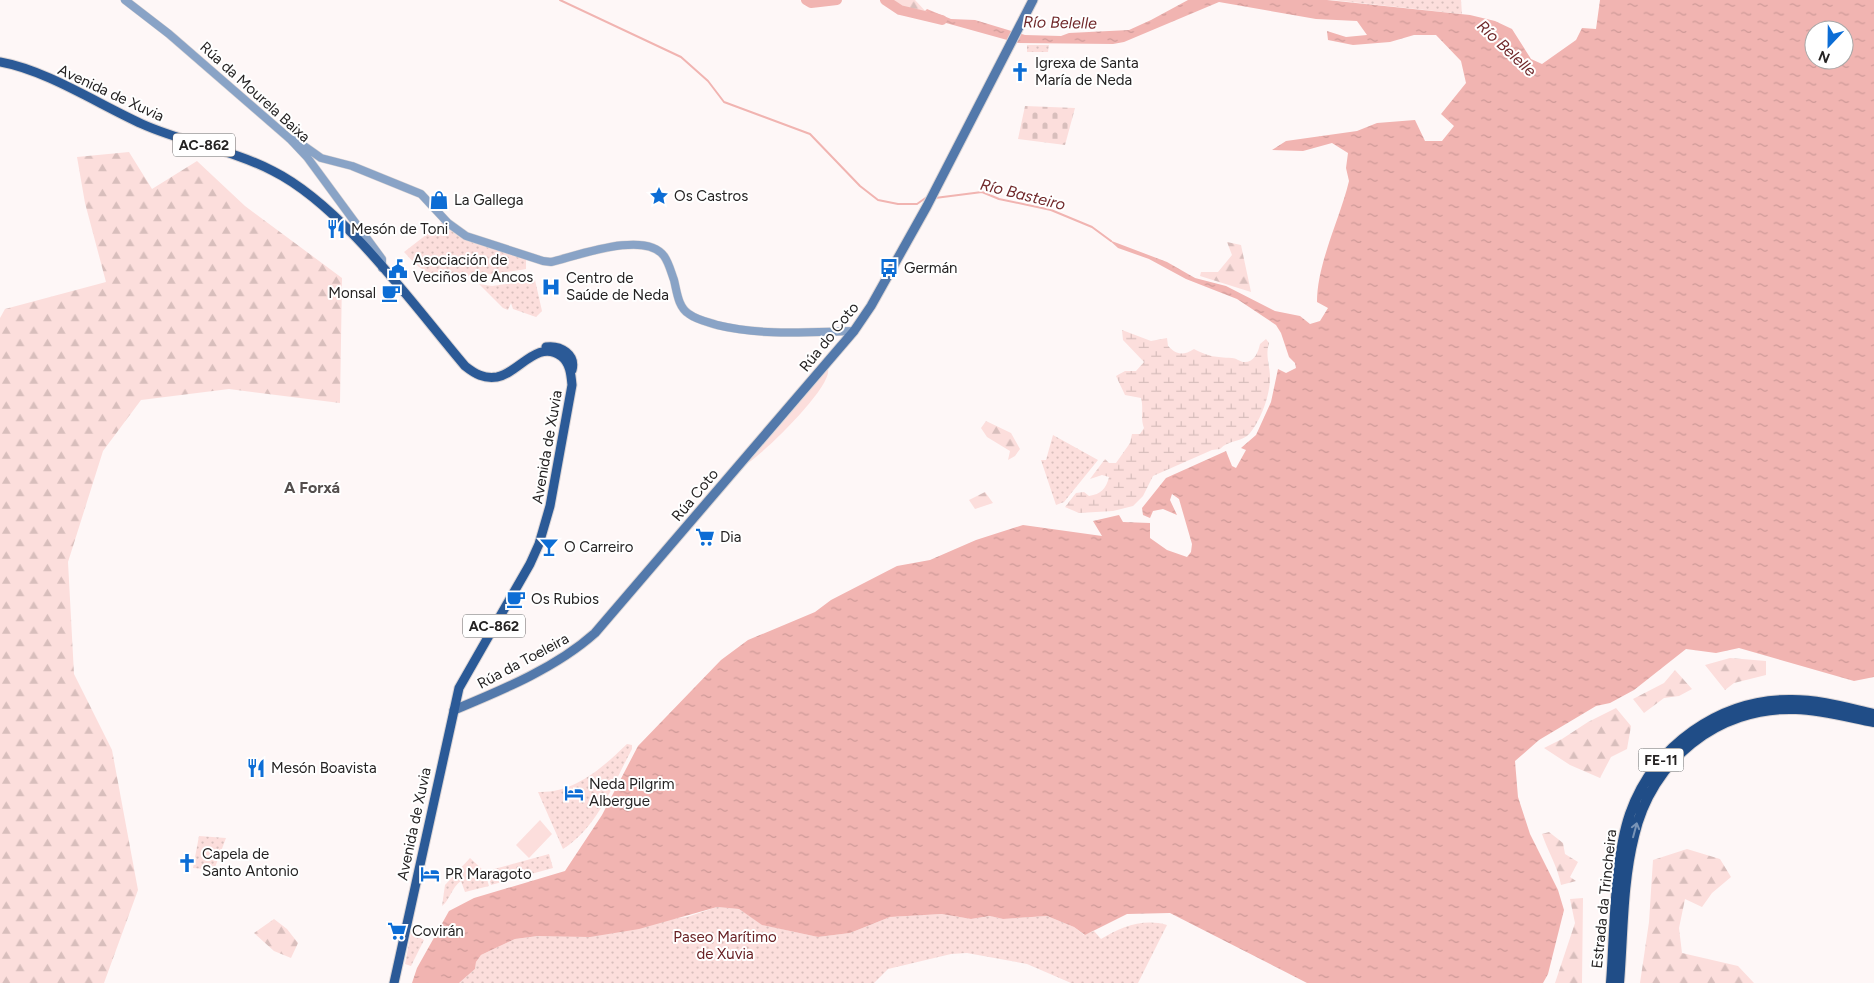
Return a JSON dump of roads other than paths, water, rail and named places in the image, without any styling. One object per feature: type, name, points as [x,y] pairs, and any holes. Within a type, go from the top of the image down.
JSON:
[{"type":"highway","name":"Estrada da Trincheira","points":[[1611,983],[1624,838],[1638,795],[1651,773],[1668,751],[1693,730],[1708,721],[1725,713],[1758,703],[1793,700],[1815,702],[1874,714]]},
{"type":"highway","name":"Estrada da Trincheira","points":[[1619,983],[1629,859],[1633,837],[1648,796],[1676,756],[1712,728],[1729,720],[1760,711],[1810,710],[1874,722]]},
{"type":"main road","name":"Rúa do Coto","points":[[733,472],[854,331],[876,299],[1033,0]]},
{"type":"main road","name":"Avenida de Xuvia","points":[[0,62],[30,71],[160,132],[234,154],[275,171],[304,190],[328,211],[382,268],[465,366],[474,374],[483,377],[498,377],[537,353],[541,348],[552,346],[563,350],[573,362],[570,372],[572,384],[550,506],[538,544],[530,564],[459,688],[394,983]]},
{"type":"main road","name":"Rúa Coto","points":[[678,536],[733,472]]},
{"type":"main road","name":"Rúa da Toeleira","points":[[454,710],[556,661],[581,645],[595,633],[678,536]]},
{"type":"street","name":"Rúa da Mourela Baixa","points":[[125,0],[169,34],[290,139],[307,157],[382,259],[382,268]]},
{"type":"street","points":[[290,139],[297,141],[321,158],[352,166],[421,194],[448,223],[466,236],[542,261],[551,262],[572,258],[625,244],[653,248],[665,256],[670,267],[680,306],[689,315],[706,322],[741,331],[762,333],[854,331]]},
{"type":"water","points":[[1188,0],[1327,0],[1470,15],[1495,21],[1512,29],[1531,59],[1542,64],[1576,40],[1582,28],[1596,29],[1600,0],[1874,0],[1874,677],[1854,681],[1739,648],[1716,653],[1686,649],[1634,690],[1610,703],[1596,706],[1539,740],[1515,761],[1518,797],[1530,834],[1558,890],[1564,910],[1548,974],[1543,983],[1307,983],[1170,913],[1127,914],[1085,935],[1074,927],[1047,916],[1003,919],[990,916],[971,919],[942,914],[890,917],[850,933],[818,937],[762,925],[739,909],[717,907],[639,929],[590,937],[538,936],[515,939],[481,955],[476,962],[475,969],[459,983],[412,983],[417,968],[449,911],[474,898],[565,871],[602,815],[638,746],[721,660],[748,640],[815,612],[831,600],[897,566],[930,560],[976,540],[1023,525],[1102,536],[1093,521],[1119,515],[1123,522],[1150,523],[1150,538],[1167,550],[1187,557],[1191,552],[1192,544],[1179,499],[1172,494],[1170,500],[1177,515],[1163,509],[1153,511],[1150,518],[1143,515],[1142,508],[1166,478],[1226,451],[1232,466],[1236,468],[1246,450],[1241,448],[1256,435],[1271,402],[1278,369],[1286,373],[1296,368],[1295,363],[1289,357],[1281,333],[1276,325],[1237,299],[1186,279],[1149,259],[1118,248],[1109,240],[1167,262],[1195,278],[1226,286],[1275,311],[1300,316],[1310,324],[1320,321],[1328,308],[1317,302],[1318,287],[1325,257],[1349,181],[1346,168],[1348,153],[1332,143],[1303,151],[1272,150],[1286,141],[1357,131],[1377,123],[1415,120],[1425,141],[1442,141],[1454,126],[1441,114],[1466,83],[1461,61],[1436,35],[1414,35],[1390,42],[1353,45],[1328,40],[1327,31],[1346,37],[1367,35],[1357,21],[1316,19],[1219,2],[1124,42],[1113,44],[1018,43],[928,18],[931,16],[930,13],[925,11],[927,9],[951,19],[975,20],[1025,35],[1061,36],[1069,33],[1129,30]]},
{"type":"waterway","name":"Río Basteiro","points":[[560,0],[681,57],[708,81],[724,102],[810,134],[860,186],[878,200],[898,204],[917,204],[927,197]]},
{"type":"waterway","name":"Río Belelle","points":[[806,0],[811,3],[837,0]]},
{"type":"waterway","name":"Río Belelle","points":[[885,0],[900,10],[942,20]]},
{"type":"waterway","name":"Río Basteiro","points":[[935,198],[982,192],[999,199],[1051,210],[1092,227],[1111,241]]},
{"type":"place","name":"Igrexa de Santa María de Neda","points":[[1020,72]]},
{"type":"place","name":"Os Castros","points":[[659,196]]},
{"type":"place","name":"La Gallega","points":[[439,200]]},
{"type":"place","name":"Mesón de Toni","points":[[336,229]]},
{"type":"place","name":"Germán","points":[[889,268]]},
{"type":"place","name":"Asociación de Veciños de Ancos","points":[[398,269]]},
{"type":"place","name":"Centro de Saúde de Neda","points":[[551,287]]},
{"type":"place","name":"Monsal","points":[[391,293]]},
{"type":"place","name":"Dia","points":[[705,537]]},
{"type":"place","name":"O Carreiro","points":[[549,547]]},
{"type":"place","name":"Os Rubios","points":[[516,599]]},
{"type":"place","name":"Mesón Boavista","points":[[256,768]]},
{"type":"place","name":"Neda Pilgrim Albergue","points":[[574,793]]},
{"type":"place","name":"Capela de Santo Antonio","points":[[187,863]]},
{"type":"place","name":"PR Maragoto","points":[[430,874]]},
{"type":"place","name":"Covirán","points":[[397,931]]},
{"type":"district","name":"A Forxá","points":[[312,487]]},
{"type":"park label","name":"Paseo Marítimo de Xuvia","points":[[725,946]]}]
